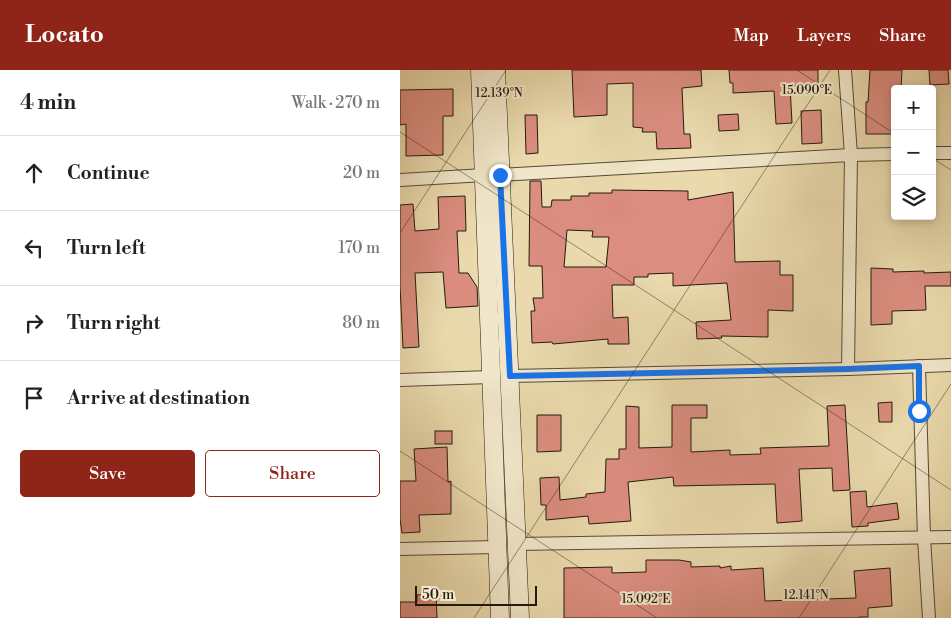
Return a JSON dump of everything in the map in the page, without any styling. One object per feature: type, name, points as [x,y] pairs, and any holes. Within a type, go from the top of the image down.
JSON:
[{"type":"street","points":[[480,70],[492,175],[510,376],[520,618]]},
{"type":"street","points":[[496,70],[492,175],[491,377],[500,618]]},
{"type":"street","points":[[845,70],[850,155],[848,369]]},
{"type":"street","points":[[936,153],[951,153]]},
{"type":"street","points":[[400,180],[891,154]]},
{"type":"street","points":[[510,376],[951,365]]},
{"type":"street","points":[[919,366],[924,538],[929,618]]},
{"type":"street","points":[[400,380],[491,377]]},
{"type":"street","points":[[517,544],[951,537]]},
{"type":"street","points":[[400,549],[497,547]]},
{"type":"building","points":[[572,70],[701,70],[702,86],[682,88],[684,134],[690,134],[691,148],[657,149],[656,132],[642,132],[643,128],[633,127],[633,83],[607,84],[607,115],[574,117]]},
{"type":"building","points":[[729,70],[818,70],[818,84],[790,86],[792,123],[776,124],[774,91],[733,93],[733,83],[730,83]]},
{"type":"building","points":[[870,70],[902,70],[901,85],[891,85],[891,134],[866,134],[866,102],[868,102]]},
{"type":"building","points":[[929,70],[948,70],[949,84],[930,85]]},
{"type":"building","points":[[453,89],[453,116],[443,116],[443,155],[406,156],[406,124],[400,125],[400,90]]},
{"type":"building","points":[[821,110],[822,143],[802,144],[801,111]]},
{"type":"building","points":[[738,114],[739,130],[719,131],[718,115]]},
{"type":"building","points":[[525,115],[537,115],[538,153],[526,154]]},
{"type":"building","points":[[530,181],[541,181],[542,207],[551,207],[552,200],[571,200],[571,196],[589,196],[589,193],[612,193],[612,190],[688,191],[688,200],[733,192],[735,262],[780,261],[780,275],[793,275],[793,311],[768,310],[768,337],[721,336],[722,338],[697,339],[696,322],[731,320],[727,283],[673,286],[673,273],[648,274],[648,277],[634,277],[634,285],[612,285],[613,318],[628,317],[629,344],[608,344],[608,339],[553,344],[552,342],[532,343],[531,311],[535,311],[533,298],[543,298],[542,266],[529,266]],"holes":[[[567,230],[593,231],[592,237],[609,237],[606,267],[564,267]]]},
{"type":"building","points":[[465,196],[466,231],[457,231],[459,273],[468,273],[477,287],[478,306],[446,308],[443,272],[415,273],[419,347],[403,348],[400,286],[400,205],[413,204],[415,231],[439,229],[438,197]]},
{"type":"building","points":[[871,268],[893,269],[893,272],[951,272],[951,286],[925,286],[926,310],[892,311],[892,324],[871,325]]},
{"type":"building","points":[[892,402],[892,422],[879,422],[878,403]]},
{"type":"building","points":[[672,405],[707,405],[707,418],[691,418],[691,452],[730,450],[730,455],[761,454],[760,448],[829,446],[827,406],[845,405],[850,490],[833,491],[832,468],[799,469],[802,521],[777,523],[775,484],[674,486],[673,477],[628,482],[631,521],[589,524],[588,516],[546,520],[546,505],[541,505],[540,478],[559,477],[560,500],[586,497],[586,494],[605,492],[606,459],[619,459],[619,449],[626,449],[626,406],[639,407],[639,448],[672,447]]},
{"type":"building","points":[[537,415],[561,415],[561,451],[537,452]]},
{"type":"building","points":[[435,431],[452,431],[452,444],[435,444]]},
{"type":"building","points":[[447,447],[448,482],[451,481],[451,514],[419,515],[420,532],[402,533],[400,481],[416,481],[414,449]]},
{"type":"building","points":[[866,491],[867,507],[897,503],[899,519],[868,523],[868,526],[852,527],[850,492]]},
{"type":"building","points":[[646,560],[679,560],[691,562],[691,567],[720,566],[720,568],[731,566],[731,570],[763,568],[765,601],[856,598],[854,571],[890,568],[892,606],[868,608],[868,617],[859,618],[564,618],[564,568],[612,567],[612,573],[646,572]]},
{"type":"building","points":[[436,594],[437,618],[400,618],[400,602],[417,602],[417,595]]},
{"type":"route","points":[[500,175],[510,376],[919,366],[919,411]]}]
